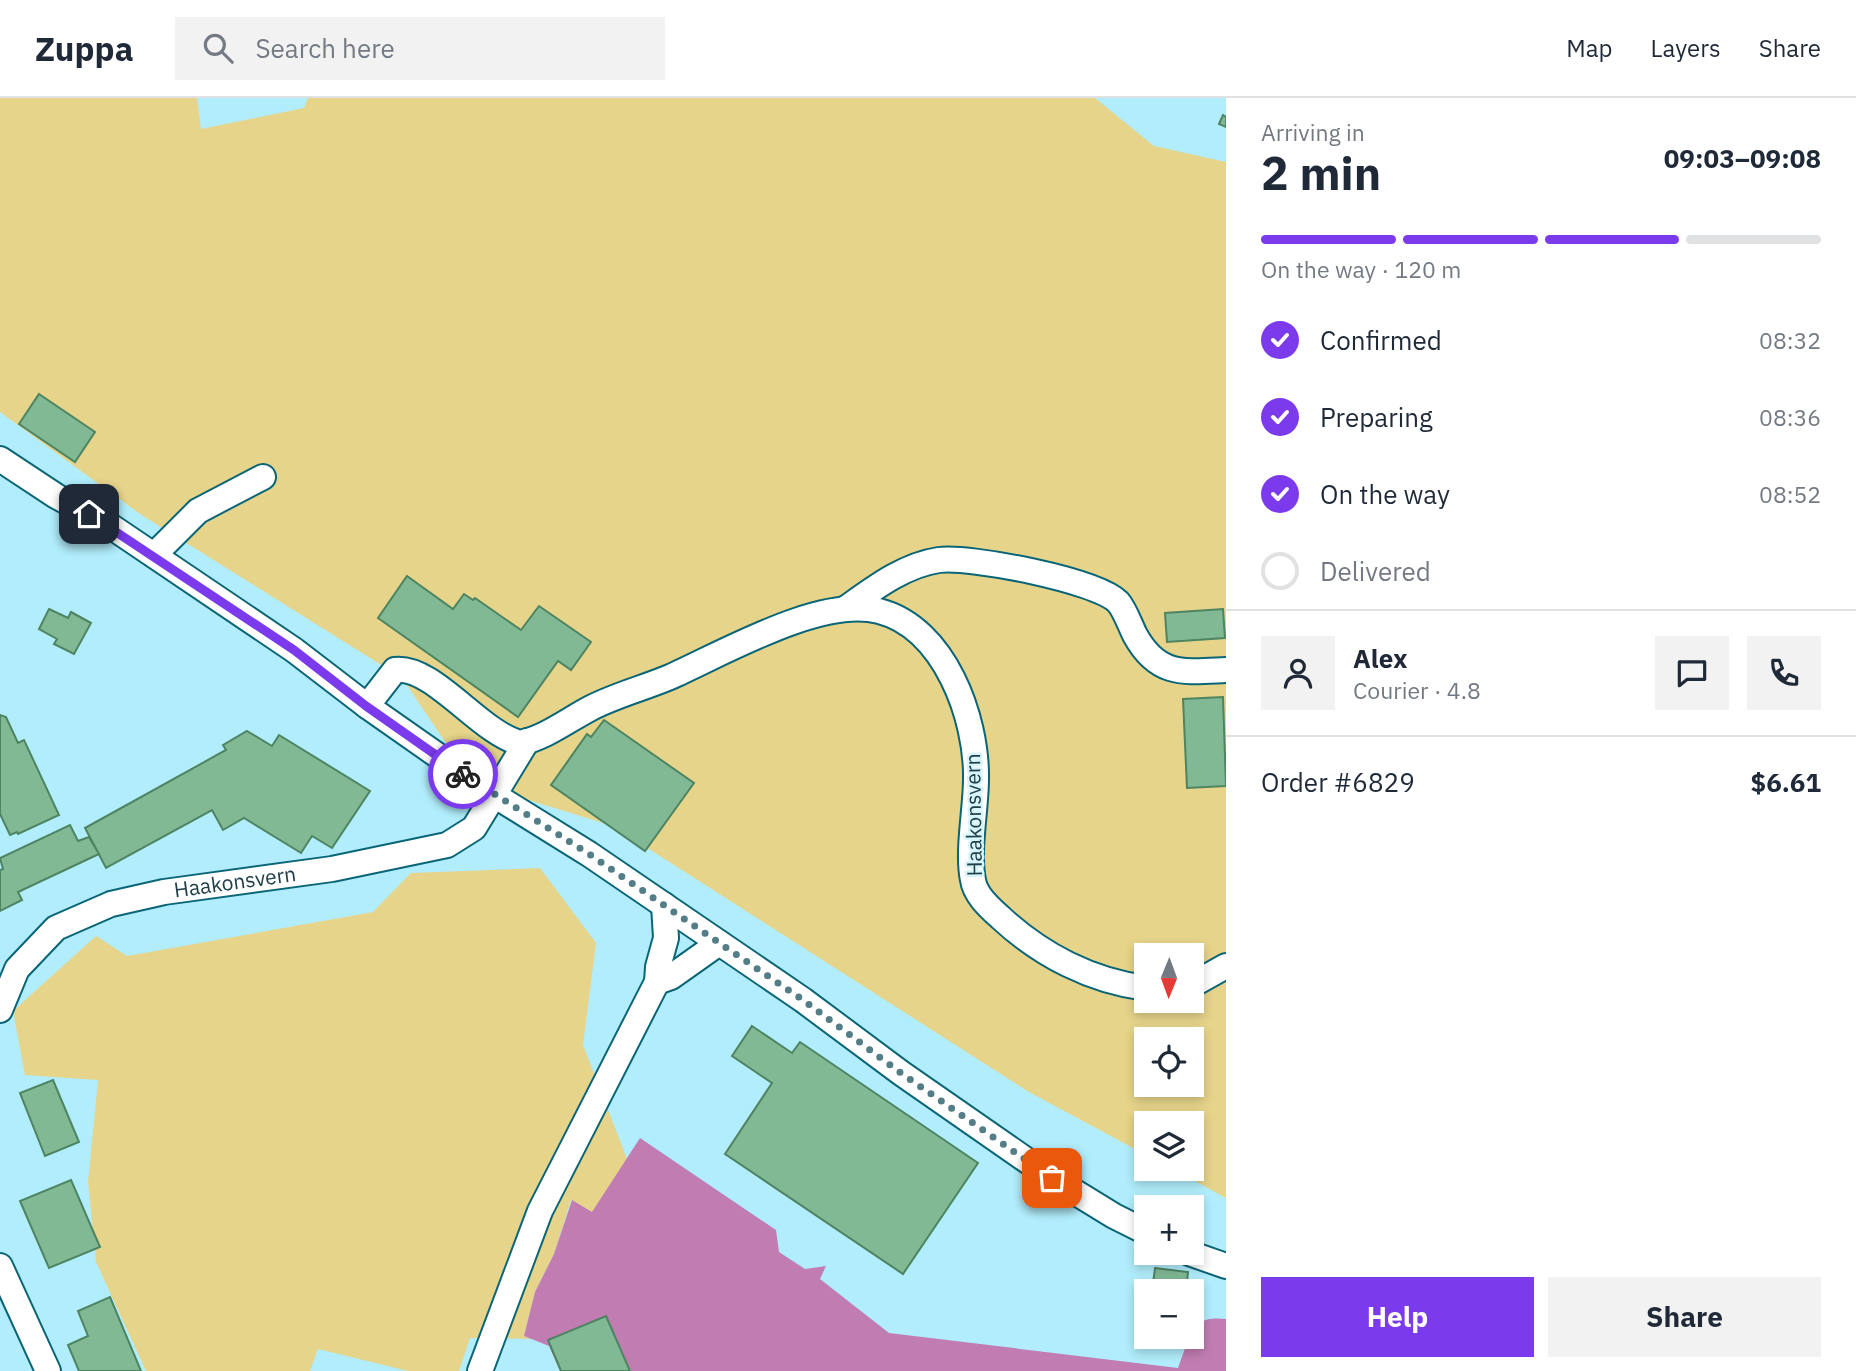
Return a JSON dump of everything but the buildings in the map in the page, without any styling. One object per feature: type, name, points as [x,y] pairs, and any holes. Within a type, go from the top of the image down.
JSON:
[{"type":"street","points":[[0,459],[56,496],[106,523],[294,650],[366,706],[494,795],[589,854],[803,1000],[901,1073],[1052,1178],[1134,1226]]},
{"type":"street","points":[[153,555],[198,511],[263,477]]},
{"type":"street","name":"Haakonsvern","points":[[845,608],[890,577],[938,560],[977,561],[1093,588],[1118,602],[1142,648],[1162,667],[1189,672],[1226,670]]},
{"type":"street","name":"Haakonsvern","points":[[0,1010],[17,970],[56,928],[111,904],[164,892],[332,869],[447,845],[474,828],[527,741],[593,707],[667,678],[752,639],[845,608],[879,611],[904,622],[927,642],[956,682],[973,746],[976,778],[972,881],[988,906],[1048,955],[1113,981],[1134,985]]},
{"type":"street","points":[[366,706],[395,670],[400,669],[425,679],[504,736],[520,743],[527,741]]},
{"type":"street","points":[[480,1371],[540,1211],[657,982],[666,938],[664,905]]},
{"type":"street","points":[[657,982],[671,977],[719,943]]},
{"type":"street","points":[[1204,978],[1226,966]]},
{"type":"street","points":[[1204,1258],[1226,1266]]},
{"type":"street","points":[[0,1266],[48,1371]]},
{"type":"shaded area","points":[[0,98],[197,98],[201,129],[304,108],[308,98],[1095,98],[1154,146],[1226,162],[1226,1198],[1195,1181],[1204,1181],[1204,1111],[1134,1111],[1134,1149],[1029,1092],[613,826],[473,783],[402,678],[140,514],[0,412]]},
{"type":"shaded area","points":[[540,868],[596,943],[583,1045],[627,1159],[592,1213],[571,1200],[554,1254],[535,1292],[524,1336],[533,1339],[470,1338],[459,1371],[408,1371],[318,1349],[310,1371],[146,1371],[96,1262],[88,1182],[98,1080],[25,1075],[13,1011],[96,936],[127,956],[373,912],[411,873]]},
{"type":"shaded area","points":[[640,1138],[776,1230],[779,1252],[805,1269],[826,1266],[820,1279],[889,1333],[1178,1368],[1185,1349],[1204,1349],[1204,1320],[1226,1319],[1226,1371],[560,1371],[549,1346],[524,1336],[535,1292],[554,1254],[572,1200],[592,1212]]},
{"type":"way so far","points":[[463,774],[589,854],[803,1000],[901,1073],[1052,1178]]},
{"type":"route","points":[[89,514],[294,650],[366,706],[463,774]]}]
